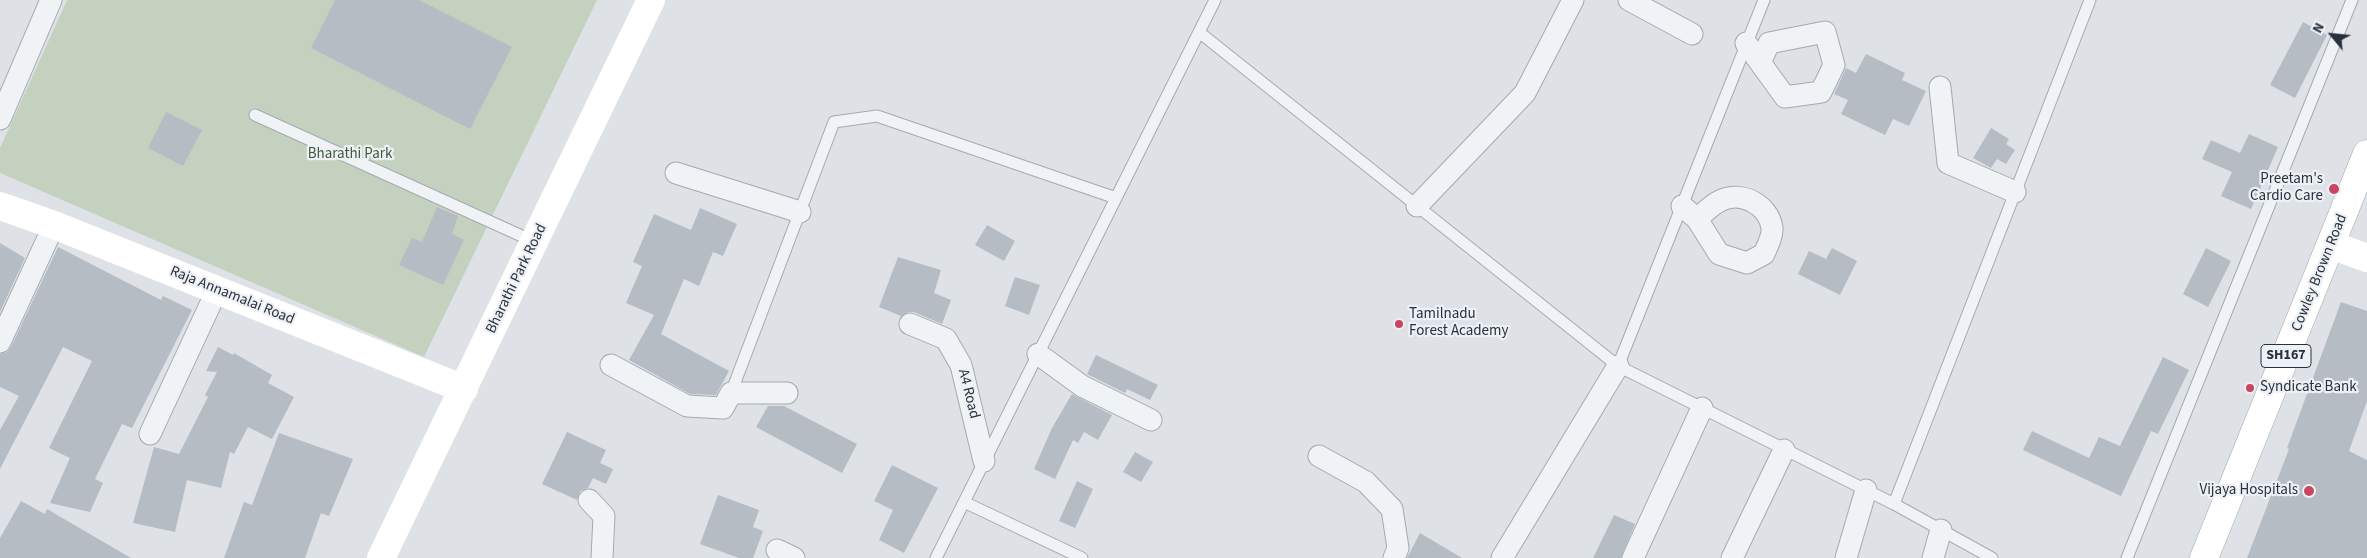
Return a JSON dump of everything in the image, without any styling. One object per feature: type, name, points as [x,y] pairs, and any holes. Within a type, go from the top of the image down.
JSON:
[{"type":"main road","name":"Bharathi Park Road","points":[[381,558],[651,0]]},
{"type":"main road","name":"Cowley Brown Road","points":[[2204,558],[2367,154]]},
{"type":"main road","name":"Raja Annamalai Road","points":[[0,206],[54,225],[464,389]]},
{"type":"main road","points":[[2331,245],[2367,258]]},
{"type":"street","points":[[0,119],[51,0]]},
{"type":"street","points":[[1417,206],[1525,93],[1573,0]]},
{"type":"street","points":[[1629,0],[1692,34]]},
{"type":"street","points":[[1746,43],[1760,61]]},
{"type":"street","points":[[1940,87],[1948,163],[2015,192]]},
{"type":"street","points":[[676,173],[800,212]]},
{"type":"street","points":[[0,342],[54,225]]},
{"type":"street","points":[[150,434],[217,290]]},
{"type":"street","name":"A4 Road","points":[[910,324],[946,339],[961,365],[984,461]]},
{"type":"street","points":[[1038,354],[1082,386],[1151,420]]},
{"type":"street","points":[[611,365],[687,406],[723,408],[731,393],[787,393]]},
{"type":"street","points":[[1502,558],[1618,366]]},
{"type":"street","points":[[1633,558],[1702,408]]},
{"type":"street","points":[[1732,558],[1784,450]]},
{"type":"street","points":[[1319,456],[1366,482],[1392,509],[1398,548],[1394,558]]},
{"type":"street","points":[[1846,558],[1866,490]]},
{"type":"street","points":[[589,500],[604,516],[602,558]]},
{"type":"street","points":[[1933,558],[1941,530]]},
{"type":"lane","points":[[936,558],[1215,0]]},
{"type":"lane","points":[[1618,366],[1690,212],[1746,43],[1764,0]]},
{"type":"lane","points":[[1894,504],[2090,0]]},
{"type":"lane","points":[[2128,558],[2352,0]]},
{"type":"lane","points":[[1199,32],[1618,366],[1894,504],[1992,558]]},
{"type":"lane","points":[[255,115],[535,242]]},
{"type":"lane","points":[[731,393],[834,122],[877,116],[1116,198]]},
{"type":"lane","points":[[964,502],[1082,558]]},
{"type":"green space","name":"Bharathi Park","points":[[67,0],[597,0],[424,357],[0,173],[0,148]]},
{"type":"building","points":[[335,0],[419,0],[512,47],[470,129],[311,48]]},
{"type":"building","points":[[2303,22],[2327,35],[2295,98],[2270,85]]},
{"type":"building","points":[[1866,54],[1905,73],[1902,80],[1926,91],[1909,126],[1893,119],[1885,135],[1841,114],[1848,100],[1834,94],[1846,68],[1856,73]]},
{"type":"building","points":[[166,112],[202,130],[183,166],[148,148]]},
{"type":"building","points":[[1991,128],[2009,139],[2006,144],[2015,150],[2006,164],[1997,159],[1991,168],[1973,158]]},
{"type":"building","points":[[2249,134],[2278,147],[2251,209],[2221,196],[2232,172],[2202,159],[2211,140],[2240,153]]},
{"type":"building","points":[[437,207],[458,216],[452,234],[464,240],[443,285],[399,265],[412,238],[422,242]]},
{"type":"building","points":[[700,208],[737,224],[723,256],[713,252],[699,286],[684,279],[661,334],[729,371],[716,395],[690,394],[629,360],[654,315],[626,303],[642,266],[633,262],[654,214],[691,230]]},
{"type":"building","points":[[987,225],[1015,241],[1004,261],[975,245]]},
{"type":"building","points":[[0,243],[25,258],[0,312]]},
{"type":"building","points":[[58,247],[161,300],[163,296],[192,310],[132,428],[122,424],[95,479],[103,483],[90,512],[50,503],[70,458],[49,448],[92,361],[63,347],[0,469],[0,430],[19,396],[0,387],[0,354],[7,352],[11,347]]},
{"type":"building","points":[[1832,248],[1857,261],[1840,295],[1798,274],[1809,251],[1826,259]]},
{"type":"building","points":[[2206,248],[2231,261],[2208,307],[2183,294]]},
{"type":"building","points":[[898,257],[941,270],[934,293],[951,300],[942,324],[914,312],[908,312],[901,316],[879,307]]},
{"type":"building","points":[[1015,277],[1040,285],[1029,315],[1005,306]]},
{"type":"building","points":[[2341,302],[2367,311],[2367,401],[2349,451],[2367,460],[2367,558],[2247,558],[2289,449],[2287,448]]},
{"type":"building","points":[[218,347],[233,355],[234,353],[272,375],[268,383],[294,397],[272,439],[248,427],[234,454],[230,452],[221,488],[187,480],[175,532],[133,523],[154,447],[179,454],[208,397],[205,395],[217,372],[206,371]]},
{"type":"building","points":[[1096,355],[1158,385],[1150,400],[1127,389],[1125,393],[1087,374]]},
{"type":"building","points":[[2163,357],[2189,370],[2158,434],[2151,431],[2121,496],[2023,450],[2032,431],[2089,458],[2099,437],[2120,446]]},
{"type":"building","points":[[1072,394],[1112,415],[1098,440],[1084,432],[1078,443],[1073,440],[1055,479],[1034,469],[1052,428]]},
{"type":"building","points":[[768,406],[784,406],[857,444],[842,473],[756,427]]},
{"type":"building","points":[[567,432],[606,450],[600,463],[613,469],[606,484],[593,478],[588,488],[580,491],[577,500],[542,484]]},
{"type":"building","points":[[279,433],[353,459],[329,516],[321,513],[305,558],[224,558],[244,502],[252,505]]},
{"type":"building","points":[[1135,452],[1153,462],[1141,482],[1123,472]]},
{"type":"building","points":[[892,465],[938,488],[904,553],[879,540],[893,510],[874,501]]},
{"type":"building","points":[[1077,481],[1093,489],[1075,528],[1059,521]]},
{"type":"building","points":[[718,495],[759,510],[753,527],[763,531],[753,558],[739,558],[700,544]]},
{"type":"building","points":[[21,501],[45,514],[47,509],[131,558],[0,558],[0,538]]},
{"type":"building","points":[[1614,515],[1635,524],[1621,558],[1593,558]]},
{"type":"building","points":[[1420,533],[1462,558],[1407,558]]},
{"type":"place","name":"Preetam's Cardio Care","points":[[2334,189]]},
{"type":"place","name":"Tamilnadu Forest Academy","points":[[1399,324]]},
{"type":"place","name":"Syndicate Bank","points":[[2250,388]]},
{"type":"place","name":"Vijaya Hospitals","points":[[2309,491]]}]
